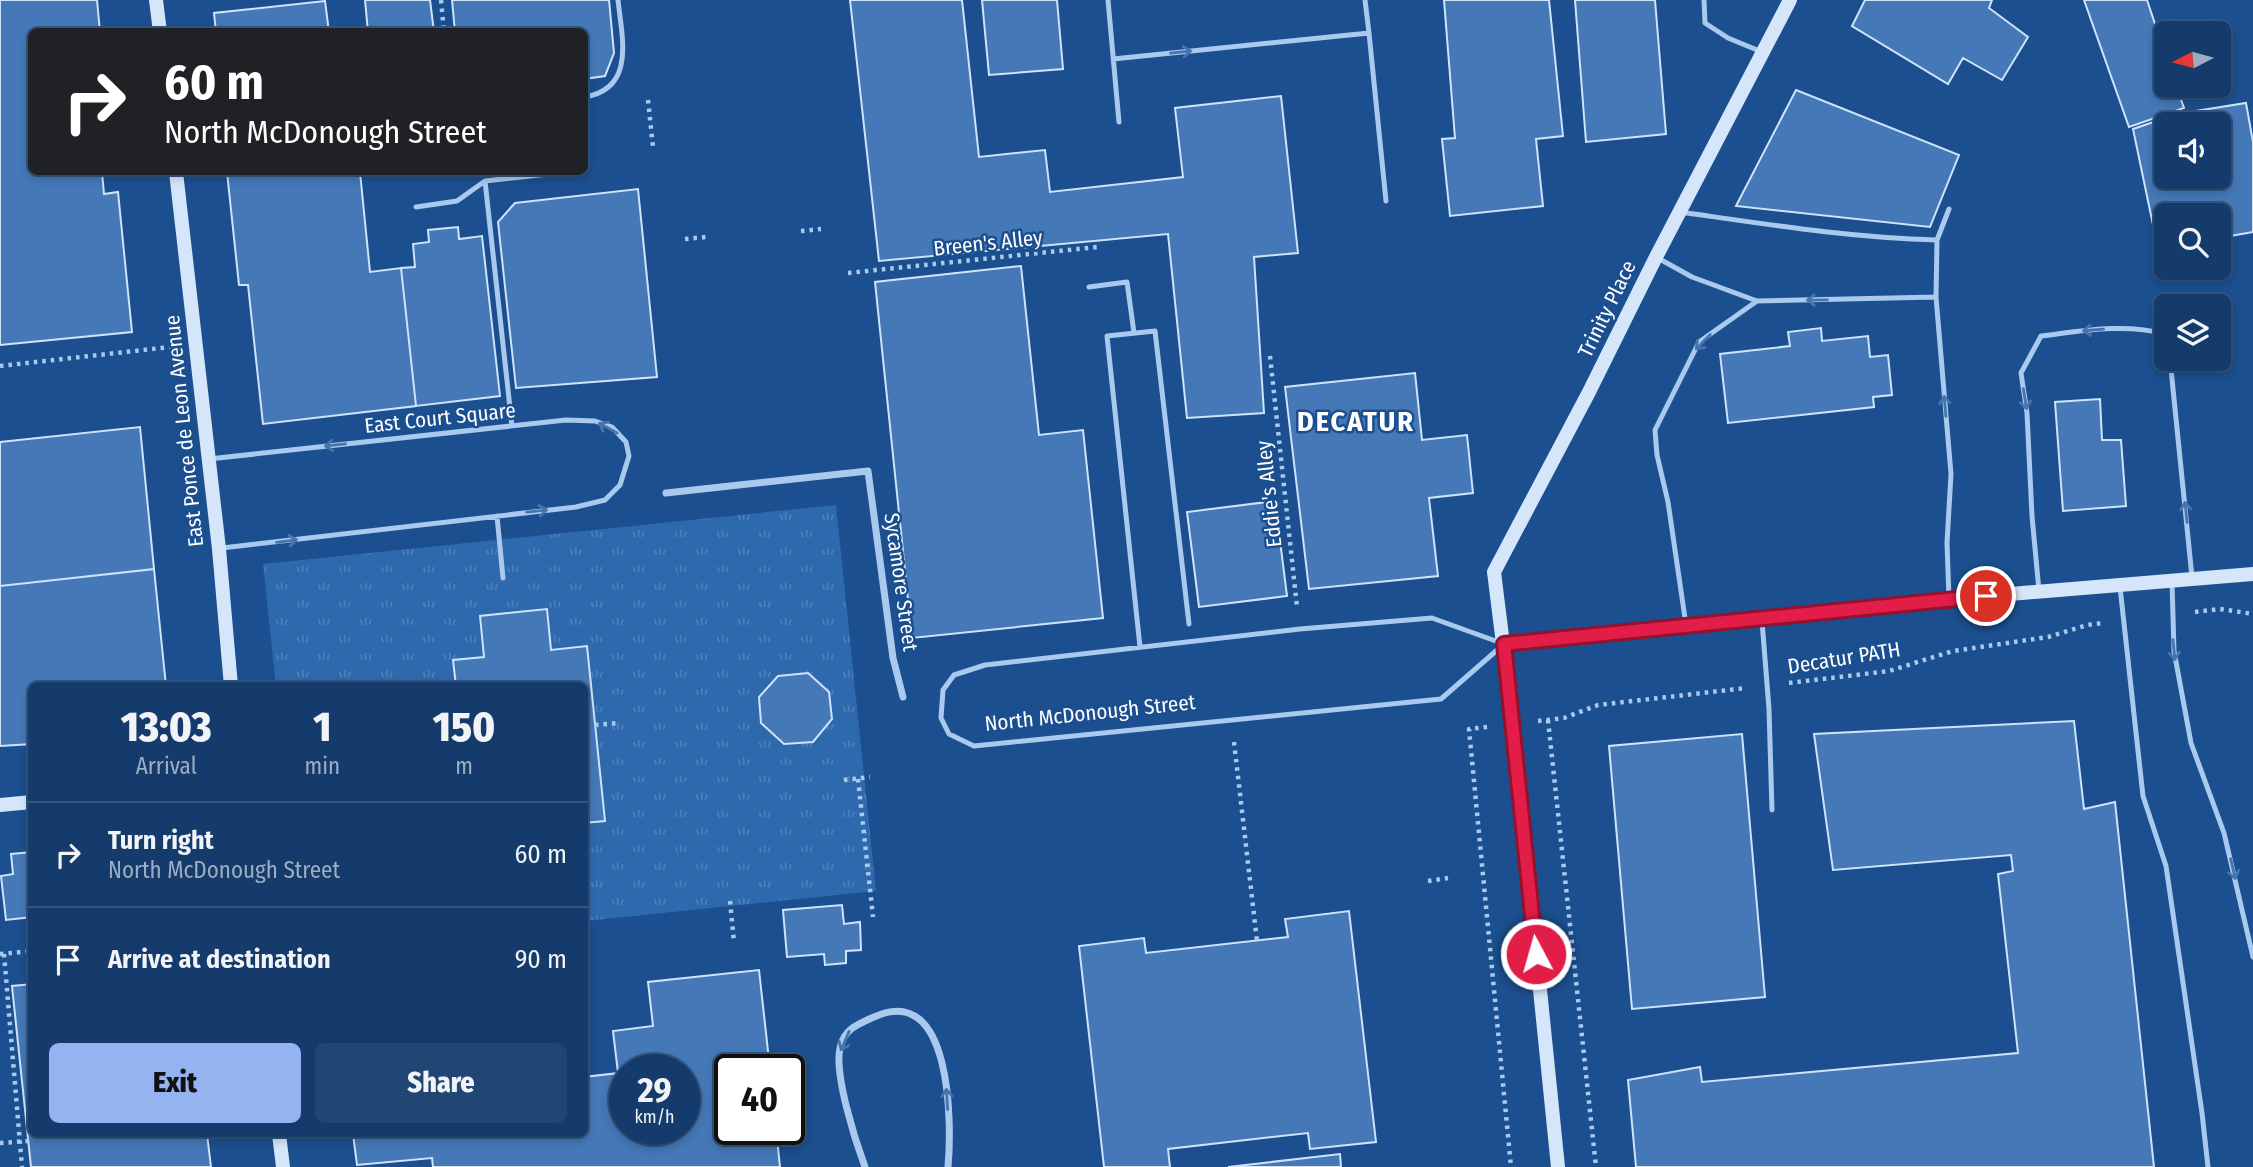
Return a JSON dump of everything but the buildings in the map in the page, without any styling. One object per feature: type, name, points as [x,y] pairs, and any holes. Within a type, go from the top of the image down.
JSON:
[{"type":"street","points":[[156,0],[160,28]]},
{"type":"street","name":"Trinity Place","points":[[1558,1167],[1504,644],[1494,572],[1790,0]]},
{"type":"street","name":"East Ponce de Leon Avenue","points":[[176,175],[232,682]]},
{"type":"street","name":"Sycamore Street","points":[[666,494],[868,471],[893,658],[903,697]]},
{"type":"street","name":"North McDonough Street","points":[[1504,644],[2039,591],[2253,574]]},
{"type":"street","points":[[0,805],[28,802]]},
{"type":"street","points":[[865,1167],[838,1065],[841,1045],[851,1028],[882,1013],[901,1012],[914,1016],[928,1027],[937,1043],[946,1079],[948,1167]]},
{"type":"street","points":[[279,1137],[283,1167]]},
{"type":"lane","points":[[588,96],[601,94],[613,86],[619,71],[624,54],[618,0]]},
{"type":"lane","points":[[1108,0],[1119,122]]},
{"type":"lane","points":[[1365,0],[1386,201]]},
{"type":"lane","points":[[1703,0],[1704,23],[1728,38],[1763,52]]},
{"type":"lane","points":[[1114,59],[1369,33]]},
{"type":"lane","points":[[416,207],[457,201],[485,181],[540,175]]},
{"type":"lane","points":[[485,181],[512,426]]},
{"type":"lane","points":[[1949,209],[1937,240],[1936,297],[1951,474],[1947,543],[1949,600]]},
{"type":"lane","points":[[1680,212],[1798,229],[1937,240]]},
{"type":"lane","points":[[1656,257],[1692,276],[1757,301],[1936,297]]},
{"type":"lane","points":[[1090,287],[1128,282],[1134,333]]},
{"type":"lane","points":[[1686,628],[1655,430],[1699,342],[1757,301]]},
{"type":"lane","points":[[2039,591],[2032,516],[2028,413],[2021,373],[2041,336],[2095,330],[2145,328],[2154,331]]},
{"type":"lane","points":[[1140,648],[1107,336],[1155,331],[1189,624]]},
{"type":"lane","points":[[2172,371],[2193,580]]},
{"type":"lane","name":"East Court Square","points":[[207,460],[566,420],[594,421],[612,427],[626,442],[629,456],[620,485],[605,500],[576,507],[497,516]]},
{"type":"lane","points":[[219,549],[497,516],[503,578]]},
{"type":"lane","points":[[2172,582],[2174,651],[2191,743],[2224,833],[2253,957]]},
{"type":"lane","points":[[2119,586],[2143,796],[2166,866],[2208,1167]]},
{"type":"lane","name":"North McDonough Street","points":[[1432,618],[1504,644],[1441,699],[974,746],[949,734],[941,719],[943,690],[954,675],[985,665],[1300,629],[1432,618]]},
{"type":"lane","points":[[1762,620],[1772,810]]},
{"type":"path","points":[[441,0],[443,28]]},
{"type":"path","points":[[648,100],[653,147]]},
{"type":"path","points":[[801,231],[821,229]]},
{"type":"path","points":[[685,239],[706,237]]},
{"type":"path","name":"Breen's Alley","points":[[848,273],[1097,247]]},
{"type":"path","points":[[0,366],[195,345]]},
{"type":"path","name":"Eddie's Alley","points":[[1270,356],[1300,629]]},
{"type":"path","points":[[2172,615],[2220,609],[2253,614]]},
{"type":"path","name":"Decatur PATH","points":[[1564,718],[1598,705],[1889,671],[1953,651],[2048,637],[2087,625],[2124,621]]},
{"type":"path","points":[[1232,720],[1257,941]]},
{"type":"path","points":[[1548,720],[1596,1167]]},
{"type":"path","points":[[595,725],[619,723]]},
{"type":"path","points":[[1469,729],[1511,1167]]},
{"type":"path","points":[[844,780],[870,778]]},
{"type":"path","points":[[858,779],[873,917]]},
{"type":"path","points":[[1428,881],[1448,878]]},
{"type":"path","points":[[730,901],[734,942]]},
{"type":"path","points":[[22,1167],[2,954],[28,951]]},
{"type":"path","points":[[0,1143],[28,1141]]},
{"type":"green space","points":[[836,505],[876,891],[588,921],[588,682],[276,682],[263,564]]},
{"type":"district","name":"DECATUR","points":[[1356,421]]},
{"type":"route","points":[[1536,954],[1504,644],[1686,628],[1986,596]]}]
